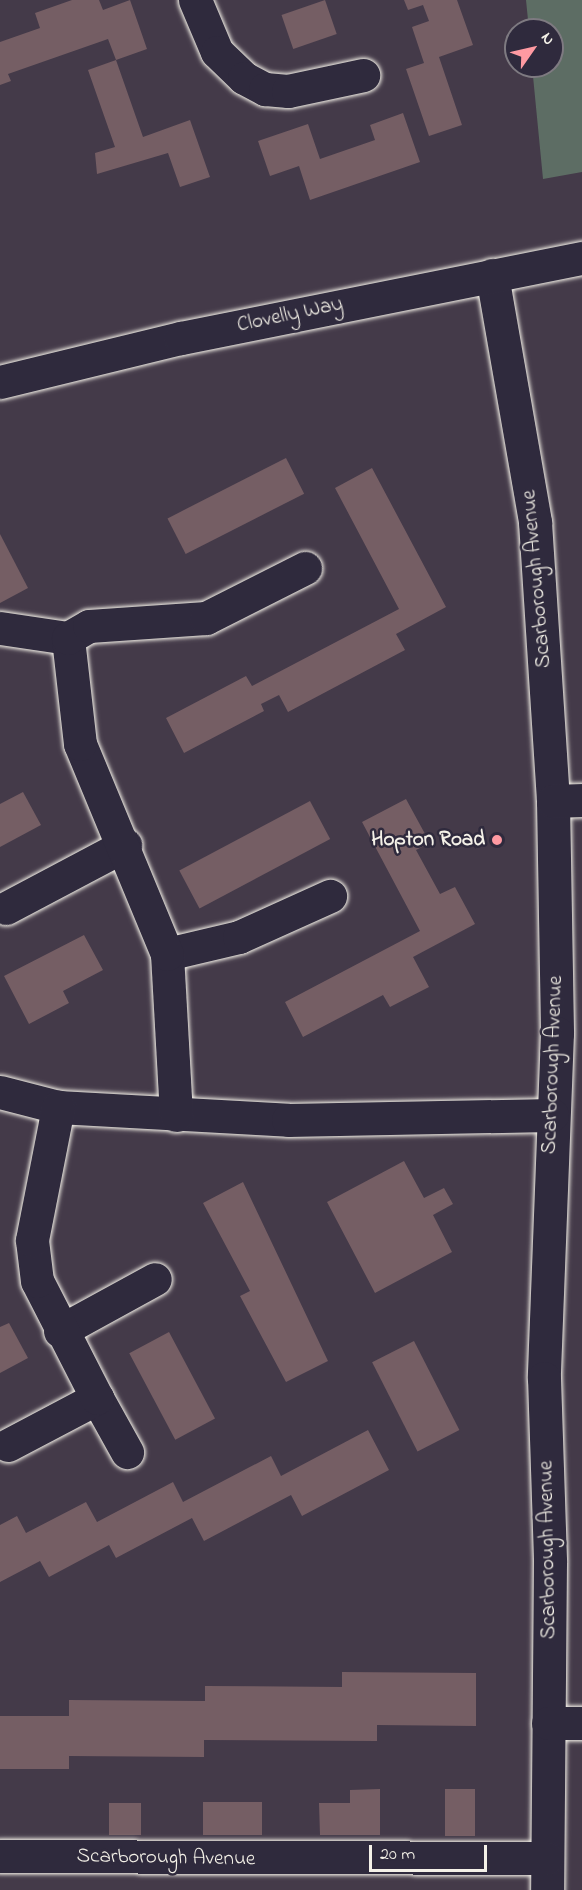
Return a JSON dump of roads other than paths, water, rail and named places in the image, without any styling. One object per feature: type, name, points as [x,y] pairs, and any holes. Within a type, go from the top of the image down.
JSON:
[{"type":"street","points":[[195,0],[218,52],[243,78],[265,89],[288,91],[363,75]]},
{"type":"street","name":"Clovelly Way","points":[[0,382],[314,310],[582,258]]},
{"type":"street","name":"Scarborough Avenue","points":[[0,1856],[548,1874],[550,1562],[543,1378],[552,1115],[567,800],[526,456],[492,275]]},
{"type":"street","points":[[0,628],[68,638],[89,626],[206,618],[305,568]]},
{"type":"street","points":[[68,638],[80,744],[125,845],[167,954],[176,1115]]},
{"type":"street","points":[[6,908],[125,845]]},
{"type":"street","points":[[167,954],[239,937],[330,896]]},
{"type":"street","points":[[0,1092],[58,1107],[288,1120],[552,1115]]},
{"type":"street","points":[[58,1107],[32,1240],[37,1281],[60,1331],[127,1452]]},
{"type":"street","points":[[60,1331],[155,1279]]},
{"type":"street","points":[[8,1445],[97,1398]]},
{"type":"street","points":[[548,1723],[582,1723]]},
{"type":"place","name":"Hopton Road","points":[[497,840]]}]
